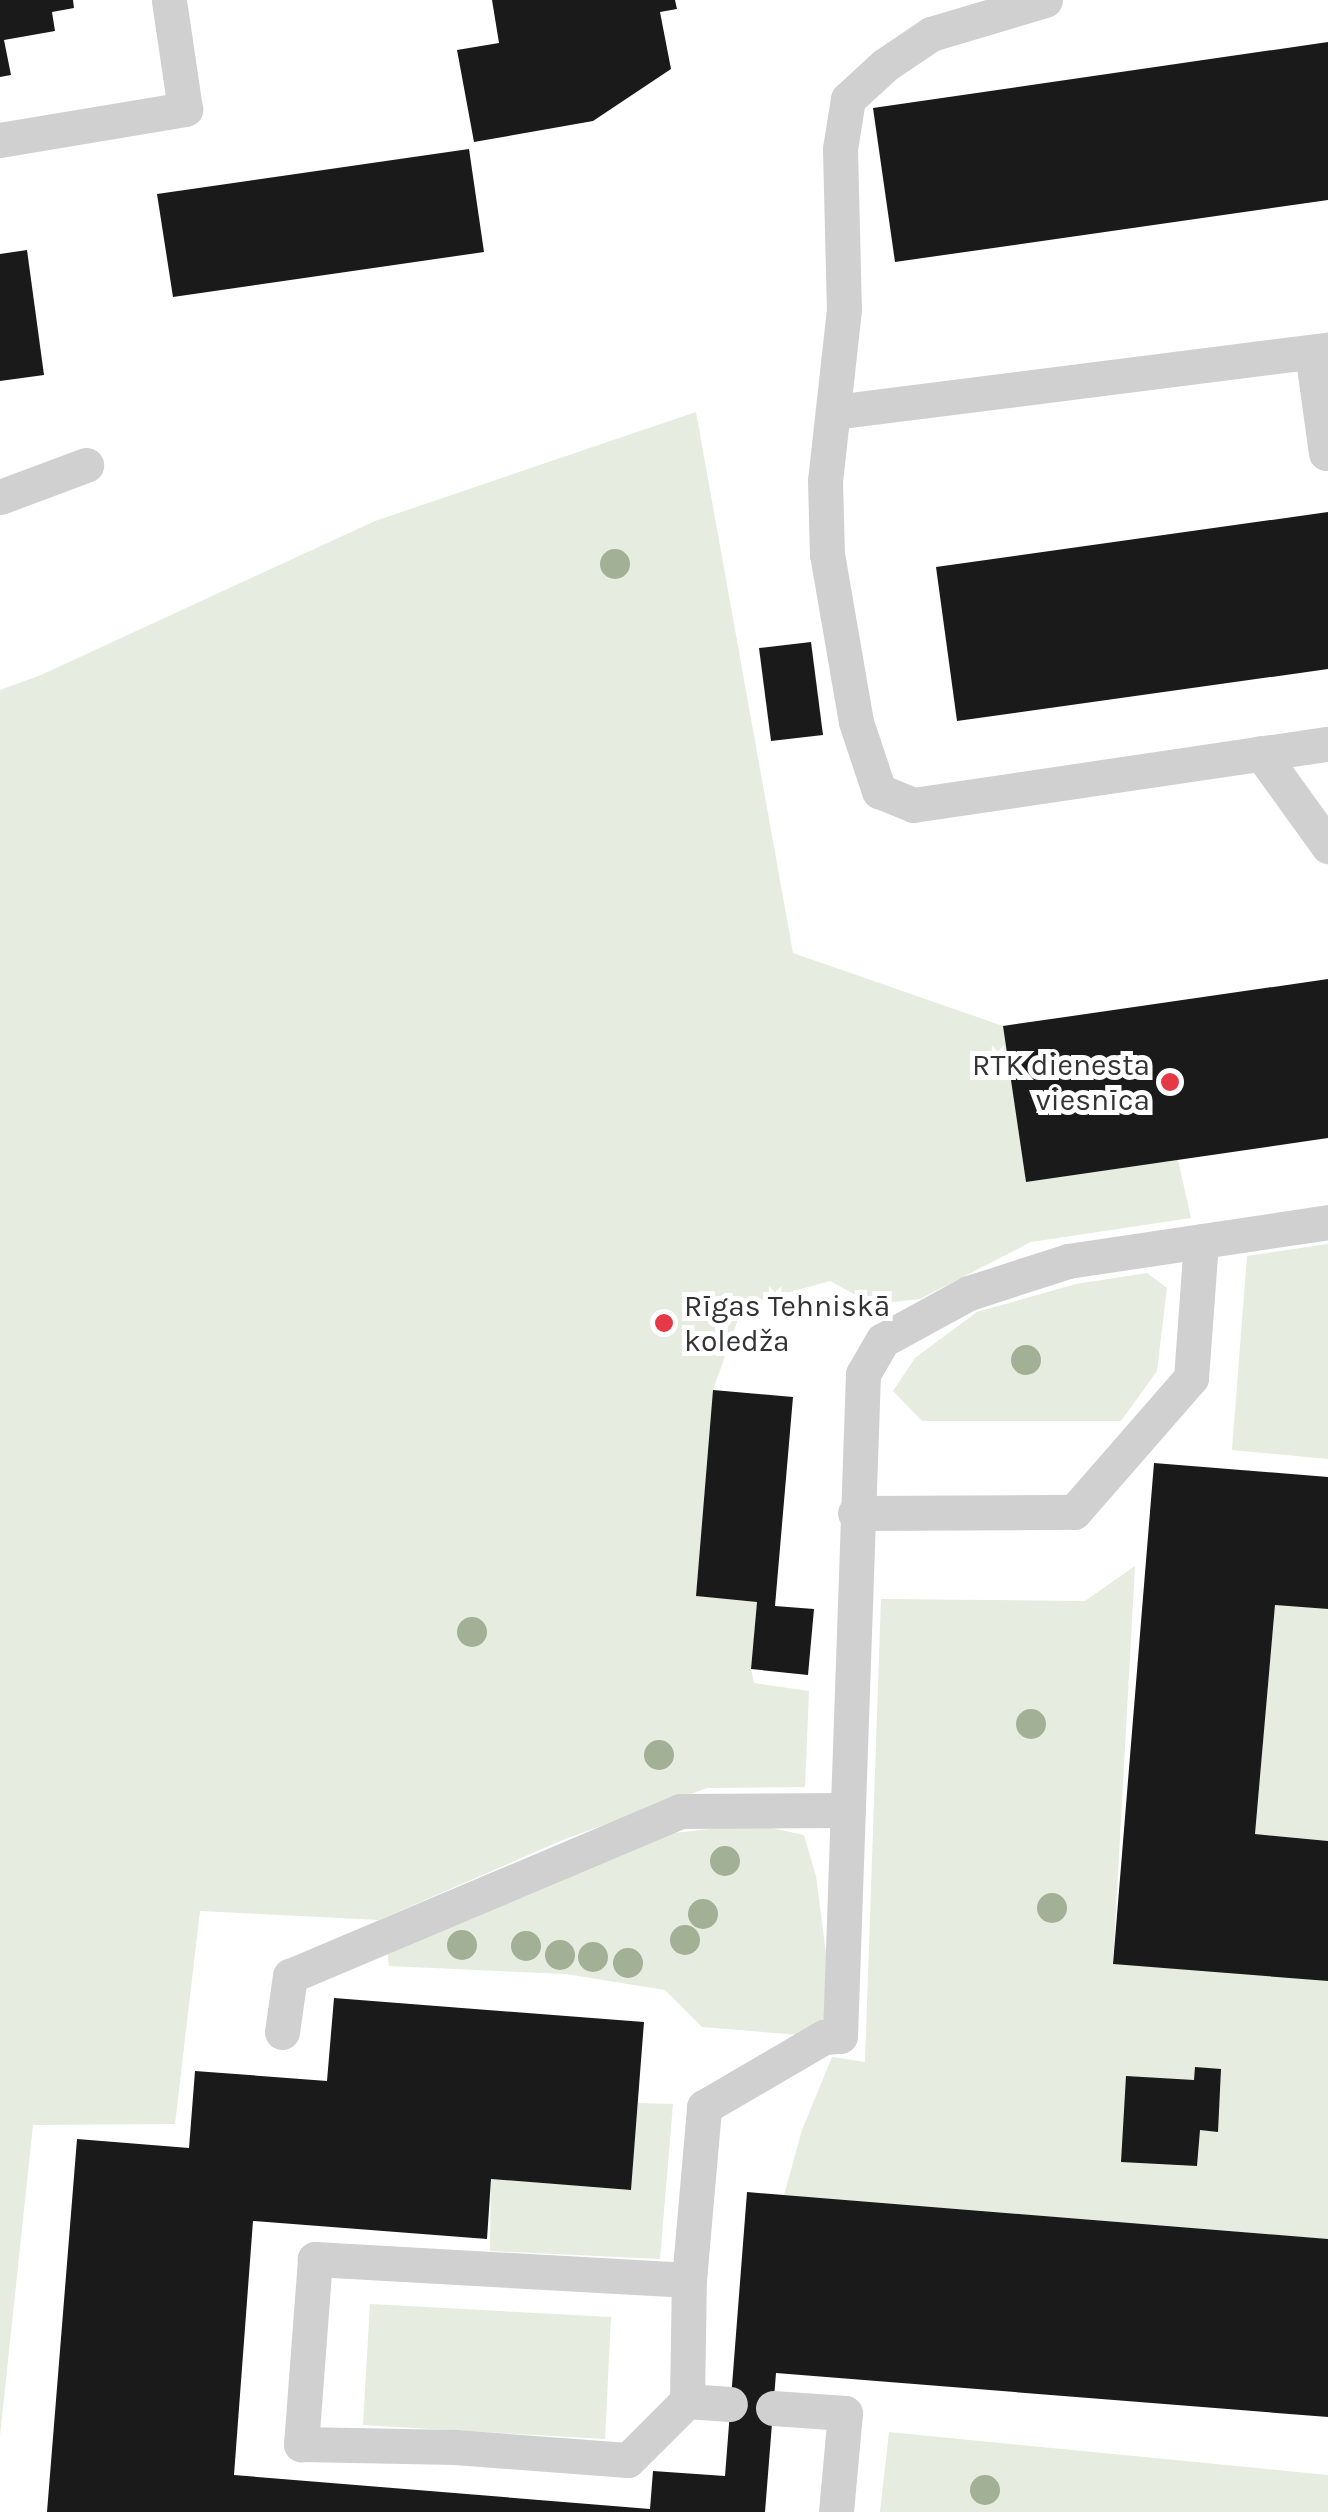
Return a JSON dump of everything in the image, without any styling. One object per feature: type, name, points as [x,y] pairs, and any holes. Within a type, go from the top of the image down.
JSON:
[{"type":"lane","points":[[0,140],[185,109],[169,0]]},
{"type":"lane","points":[[1045,0],[931,34],[885,65],[848,99],[840,148],[844,309],[825,480],[828,554],[856,722],[879,791],[913,805],[1328,744]]},
{"type":"lane","points":[[834,412],[1320,351],[1326,452]]},
{"type":"lane","points":[[0,496],[86,465]]},
{"type":"lane","points":[[1262,752],[1328,846]]},
{"type":"lane","points":[[689,2280],[315,2260],[301,2444],[454,2447],[628,2460],[687,2401],[689,2280],[704,2107],[824,2037],[840,2036],[855,1513],[863,1374],[883,1340],[969,1293],[1068,1261],[1328,1222]]},
{"type":"lane","points":[[855,1513],[1074,1512],[1192,1378],[1201,1241]]},
{"type":"lane","points":[[282,2032],[290,1976],[680,1811],[848,1810]]},
{"type":"lane","points":[[687,2401],[730,2404]]},
{"type":"lane","points":[[774,2408],[845,2413],[836,2512]]},
{"type":"shaded area","points":[[696,412],[793,953],[1003,1026],[1026,1182],[1178,1160],[1191,1218],[1031,1242],[920,1299],[872,1304],[830,1281],[743,1305],[713,1390],[696,1596],[757,1602],[751,1669],[754,1683],[809,1691],[805,1787],[707,1788],[565,1839],[379,1920],[200,1911],[175,2124],[33,2125],[0,2436],[0,690],[41,675],[375,521]]},
{"type":"shaded area","points":[[1328,1244],[1328,1459],[1232,1450],[1247,1256]]},
{"type":"shaded area","points":[[1147,1273],[1167,1288],[1157,1371],[1121,1421],[922,1421],[893,1391],[915,1358],[977,1312],[1076,1284]]},
{"type":"shaded area","points":[[1135,1566],[1113,1963],[1328,1981],[1328,2239],[784,2195],[802,2130],[832,2057],[865,2062],[881,1599],[1085,1601]]},
{"type":"shaded area","points":[[1275,1605],[1328,1609],[1328,1841],[1255,1834]]},
{"type":"shaded area","points":[[752,1824],[804,1835],[816,1876],[828,1969],[824,2037],[702,2027],[665,1990],[566,1974],[389,1966],[387,1950],[640,1837]]},
{"type":"shaded area","points":[[638,2103],[673,2104],[660,2259],[490,2251],[491,2179],[630,2190]]},
{"type":"shaded area","points":[[370,2304],[611,2317],[605,2439],[363,2425]]},
{"type":"shaded area","points":[[889,2432],[1328,2475],[1328,2512],[880,2512]]},
{"type":"building","points":[[0,0],[73,0],[74,8],[52,12],[55,31],[4,40],[11,75],[0,77]]},
{"type":"building","points":[[492,0],[675,0],[677,9],[660,12],[671,69],[593,121],[474,142],[457,50],[499,43]]},
{"type":"building","points":[[1328,42],[1328,200],[895,262],[873,108]]},
{"type":"building","points":[[469,149],[484,252],[173,297],[157,194]]},
{"type":"building","points":[[27,250],[44,375],[0,381],[0,254]]},
{"type":"building","points":[[1328,512],[1328,669],[957,721],[936,567]]},
{"type":"building","points":[[811,642],[823,735],[771,741],[759,648]]},
{"type":"building","name":"RTK dienesta viesnīca","points":[[1328,979],[1328,1138],[1026,1182],[1003,1026]]},
{"type":"building","points":[[713,1390],[793,1397],[775,1606],[814,1609],[808,1675],[751,1669],[757,1602],[696,1596]]},
{"type":"building","points":[[1154,1463],[1328,1477],[1328,1609],[1275,1605],[1255,1834],[1328,1841],[1328,1981],[1113,1964]]},
{"type":"building","points":[[334,1998],[644,2022],[631,2190],[491,2179],[487,2239],[253,2221],[234,2475],[650,2509],[653,2471],[725,2476],[747,2192],[1328,2239],[1328,2417],[776,2373],[765,2512],[47,2512],[77,2139],[189,2148],[195,2071],[327,2081]]},
{"type":"building","points":[[1195,2067],[1221,2069],[1218,2132],[1200,2130],[1197,2166],[1121,2162],[1126,2076],[1194,2080]]},
{"type":"place","name":"RTK dienesta viesnīca","points":[[1170,1082]]},
{"type":"place","name":"Rīgas Tehniskā koledža","points":[[664,1323]]}]
